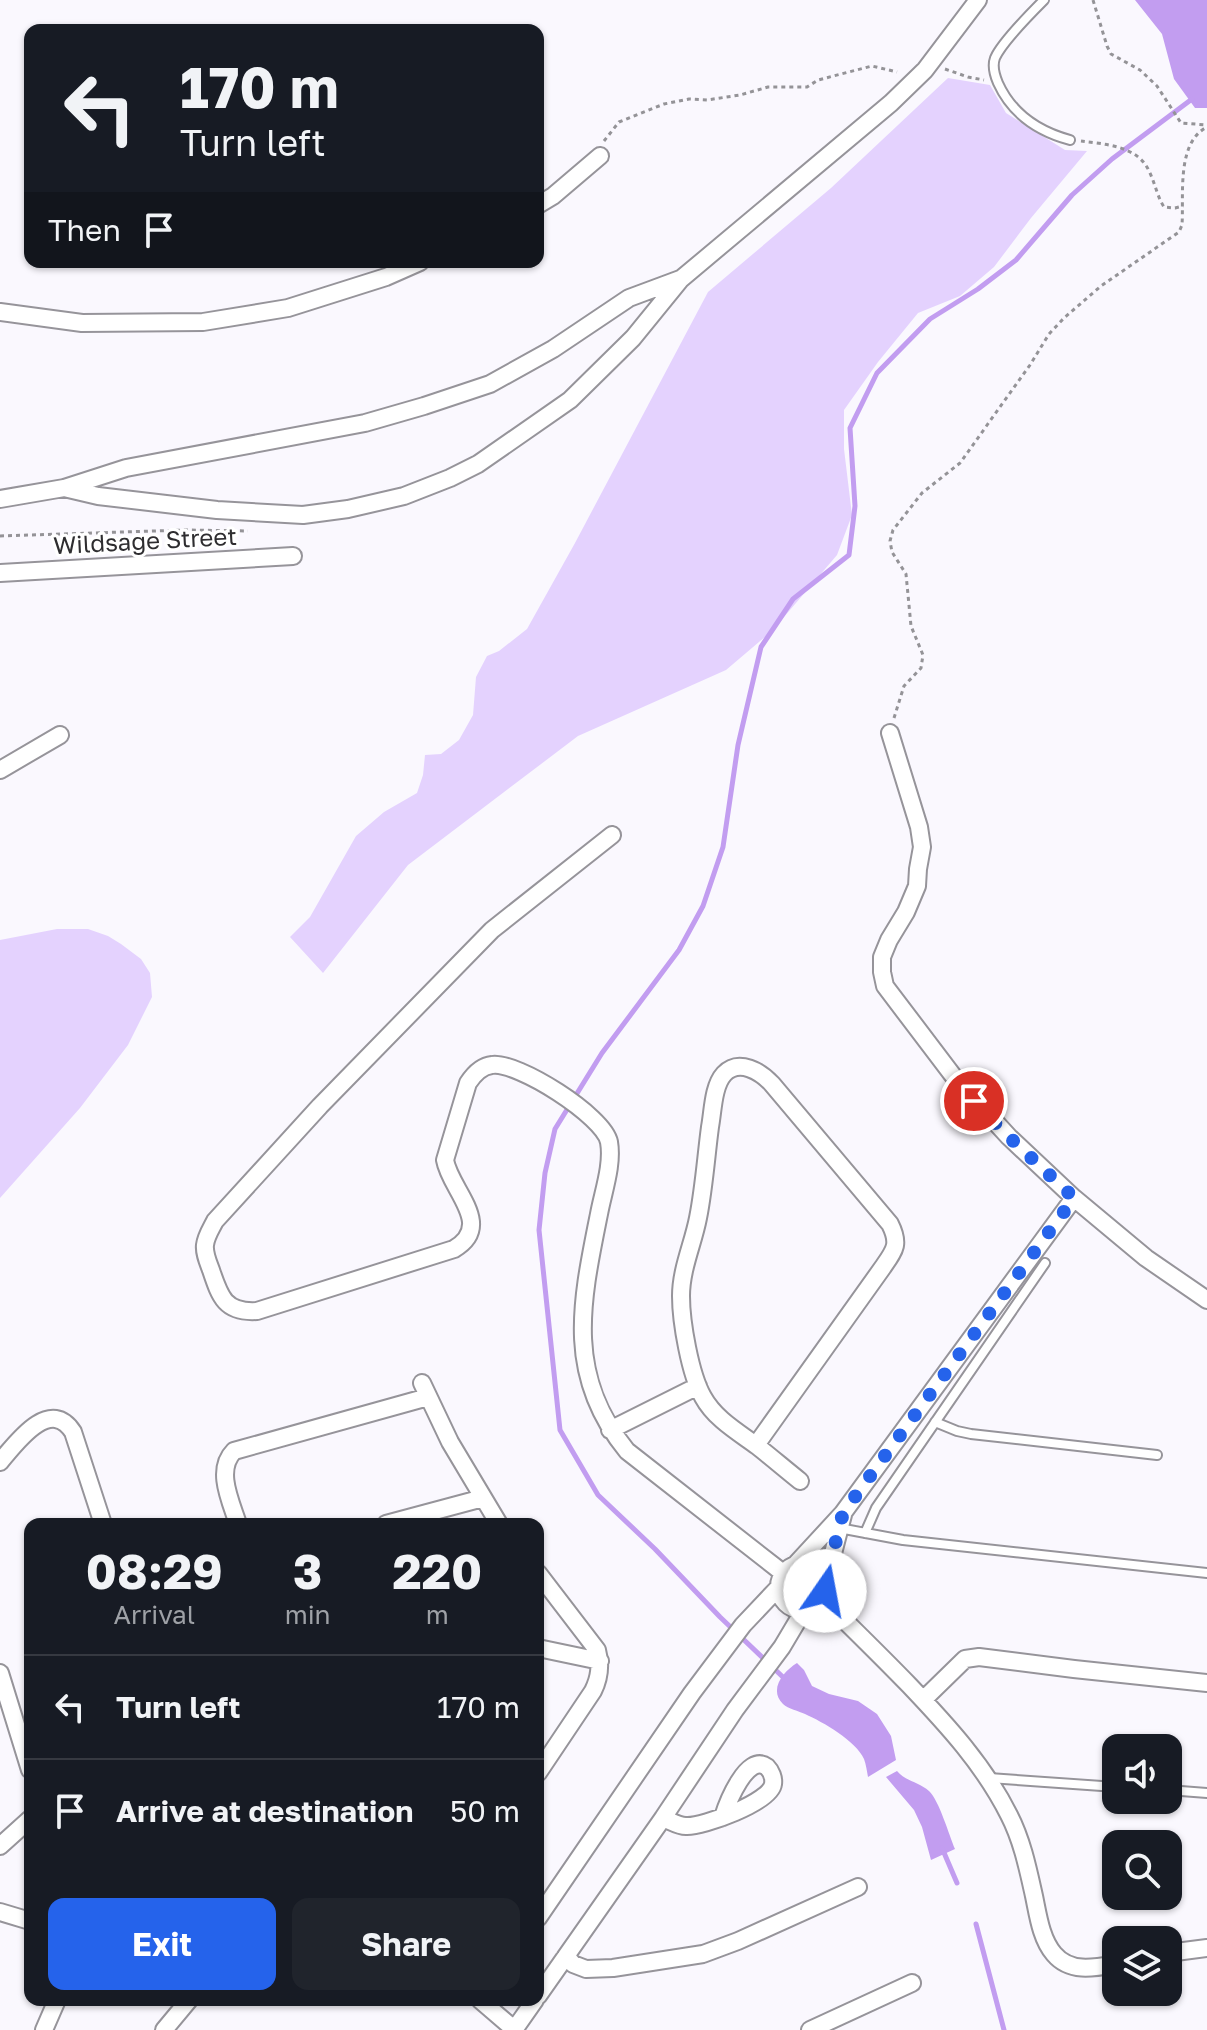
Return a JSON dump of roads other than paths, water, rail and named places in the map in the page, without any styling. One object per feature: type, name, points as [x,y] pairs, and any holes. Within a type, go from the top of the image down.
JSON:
[{"type":"street","points":[[64,488],[98,496],[217,510],[303,515],[348,509],[404,496],[478,464],[570,400],[633,338],[681,279],[891,103],[925,70],[978,0]]},
{"type":"street","points":[[544,201],[600,156]]},
{"type":"street","points":[[0,312],[82,323],[203,322],[288,308],[406,268]]},
{"type":"street","points":[[0,499],[64,488],[126,468],[365,423],[424,406],[490,384],[553,349],[629,298],[681,279]]},
{"type":"street","name":"Wildsage Street","points":[[0,573],[293,556]]},
{"type":"street","points":[[890,733],[919,827],[922,847],[917,886],[882,957],[885,986],[974,1101],[1009,1137],[1074,1198],[1146,1258],[1207,1300]]},
{"type":"street","points":[[0,770],[60,735]]},
{"type":"street","points":[[612,835],[492,930],[320,1106],[215,1221],[205,1242],[205,1252],[217,1289],[225,1302],[242,1312],[257,1311],[454,1249],[464,1244],[469,1235],[471,1217],[445,1160],[468,1083],[483,1068],[503,1065],[553,1089],[590,1114],[606,1134],[609,1144],[606,1180],[584,1294],[581,1338],[592,1390],[610,1430],[627,1451],[786,1575]]},
{"type":"street","points":[[756,1445],[883,1267],[896,1244],[890,1224],[762,1072],[733,1069],[725,1073],[718,1086],[698,1219],[683,1273],[681,1311],[698,1386],[704,1399],[732,1429],[800,1481]]},
{"type":"street","points":[[544,1909],[692,1693],[743,1625],[786,1575],[838,1523],[1074,1198]]},
{"type":"street","points":[[610,1430],[698,1386]]},
{"type":"street","points":[[236,1518],[225,1473],[228,1457],[234,1451],[425,1390],[450,1442],[495,1518]]},
{"type":"street","points":[[0,1462],[28,1430],[43,1421],[57,1419],[68,1423],[101,1518]]},
{"type":"street","points":[[408,1518],[483,1498]]},
{"type":"street","points":[[786,1575],[784,1602],[789,1607],[811,1608],[824,1591],[838,1523]]},
{"type":"street","points":[[786,1575],[812,1566],[822,1576],[824,1591],[954,1732],[1010,1815],[1025,1857],[1047,1944],[1064,1963],[1079,1968],[1102,1966]]},
{"type":"street","points":[[544,1581],[597,1650],[600,1661],[598,1681],[593,1691],[544,1761]]},
{"type":"street","points":[[544,1987],[782,1647],[804,1610]]},
{"type":"street","points":[[544,1649],[600,1661]]},
{"type":"street","points":[[923,1700],[965,1659],[979,1657],[1207,1683]]},
{"type":"street","points":[[0,1673],[24,1751]]},
{"type":"street","points":[[663,1818],[690,1826],[723,1817]]},
{"type":"street","points":[[0,1846],[24,1824]]},
{"type":"street","points":[[566,1956],[573,1964],[586,1969],[613,1968],[703,1954],[858,1887]]},
{"type":"street","points":[[0,1912],[24,1919]]},
{"type":"street","points":[[1182,1951],[1207,1948]]},
{"type":"street","points":[[810,2030],[912,1983]]},
{"type":"street","points":[[44,2030],[54,2006]]},
{"type":"street","points":[[164,2030],[184,2006]]},
{"type":"street","points":[[487,2006],[514,2030],[530,2006]]},
{"type":"lane","points":[[1044,0],[994,59],[995,78],[1007,102],[1028,121],[1052,135],[1070,140]]},
{"type":"lane","points":[[865,1533],[876,1508],[1045,1263]]},
{"type":"lane","points":[[935,1422],[971,1434],[1157,1455]]},
{"type":"lane","points":[[838,1523],[865,1533],[903,1540],[1207,1573]]},
{"type":"lane","points":[[987,1777],[1102,1786]]},
{"type":"lane","points":[[1182,1791],[1207,1793]]},
{"type":"waterway","points":[[786,1680],[598,1495],[560,1430],[539,1230],[545,1173],[555,1129],[602,1053],[679,950],[703,906],[723,847],[738,745],[761,647],[793,599],[849,555],[855,506],[850,428],[877,373],[930,319],[978,289],[1016,260],[1072,195],[1112,159],[1192,99]]},
{"type":"waterway","points":[[942,1848],[957,1883]]},
{"type":"waterway","points":[[976,1924],[1004,2030]]}]
